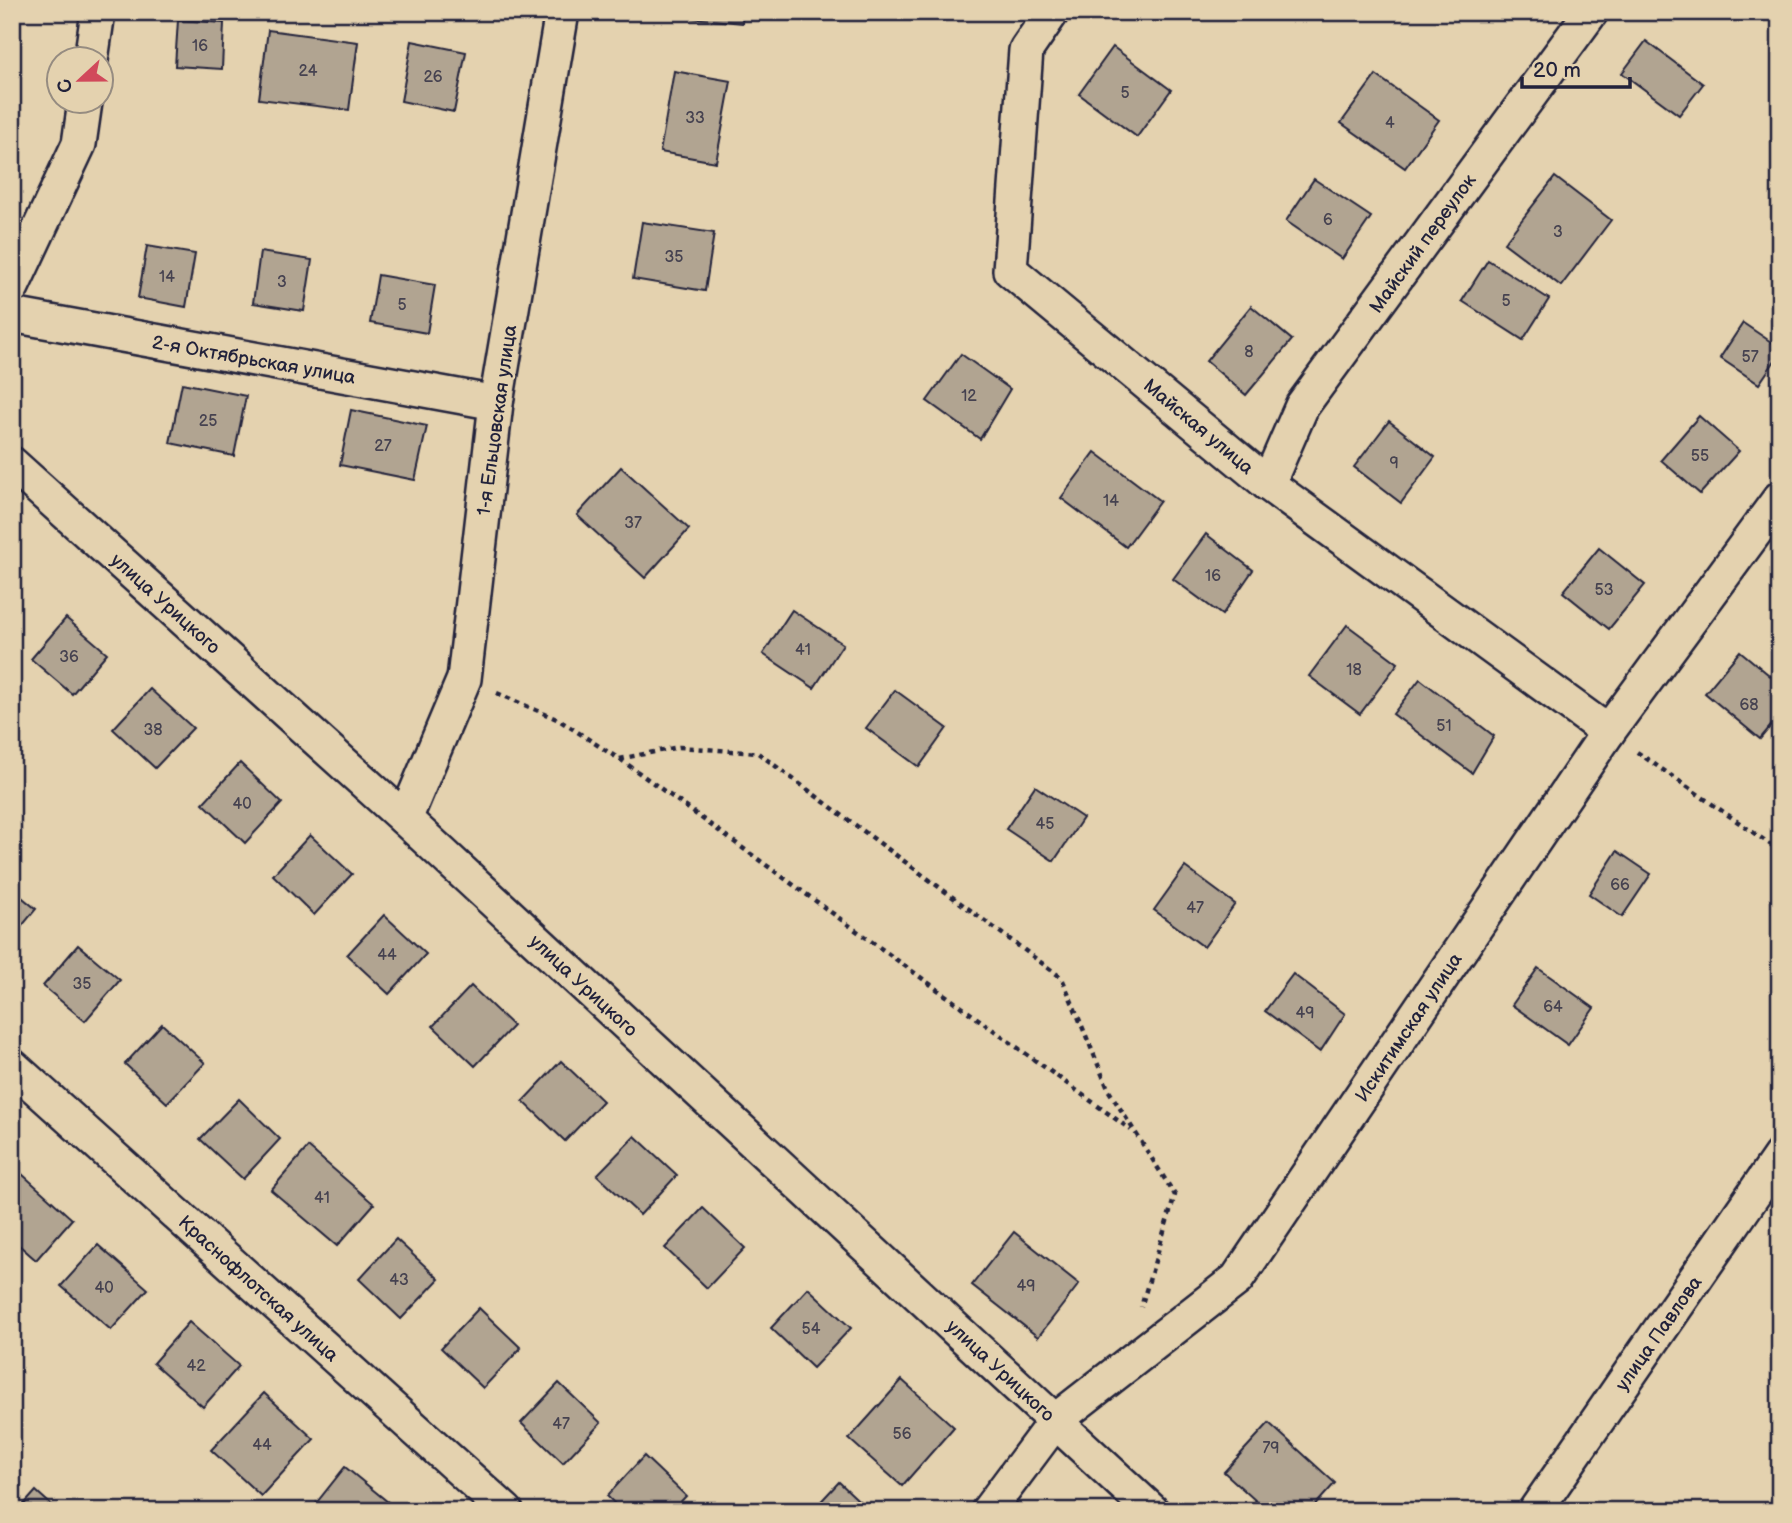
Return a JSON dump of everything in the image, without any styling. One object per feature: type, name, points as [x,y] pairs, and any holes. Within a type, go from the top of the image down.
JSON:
[{"type":"street","points":[[93,46],[98,12]]},
{"type":"street","name":"1-я Ельцовская улица","points":[[405,819],[464,679],[496,403],[562,12]]},
{"type":"street","name":"Майская улица","points":[[1052,12],[1026,50],[1010,270],[1268,484],[1608,732]]},
{"type":"street","name":"Майский переулок","points":[[1268,484],[1302,406],[1591,12]]},
{"type":"street","points":[[12,286],[79,144],[83,116]]},
{"type":"street","name":"2-я Октябрьская улица","points":[[12,315],[496,403]]},
{"type":"street","name":"улица Урицкого","points":[[12,464],[405,819],[1152,1511]]},
{"type":"street","name":"Искитимская улица","points":[[988,1511],[1056,1420],[1237,1279],[1608,732],[1780,498]]},
{"type":"street","name":"Краснофлотская улица","points":[[12,1066],[506,1511]]},
{"type":"street","name":"улица Павлова","points":[[1535,1511],[1780,1156]]},
{"type":"path","points":[[464,679],[559,720],[619,759],[1135,1133]]},
{"type":"path","points":[[1608,732],[1780,851]]},
{"type":"path","points":[[619,759],[679,747],[758,753],[1062,978],[1109,1091],[1175,1195],[1139,1314]]},
{"type":"building","points":[[682,12],[743,12],[742,23],[682,17]]},
{"type":"building","points":[[178,20],[224,23],[222,69],[175,66]]},
{"type":"building","points":[[268,30],[358,42],[349,110],[259,99]]},
{"type":"building","points":[[412,41],[466,52],[454,112],[401,101]]},
{"type":"building","points":[[1646,41],[1703,84],[1679,115],[1622,73]]},
{"type":"building","points":[[1113,47],[1171,90],[1137,137],[1079,94]]},
{"type":"building","points":[[674,71],[731,81],[716,162],[660,152]]},
{"type":"building","points":[[1376,75],[1439,120],[1405,168],[1341,123]]},
{"type":"building","points":[[1555,177],[1611,220],[1561,286],[1504,243]]},
{"type":"building","points":[[1314,179],[1371,217],[1342,259],[1286,221]]},
{"type":"building","points":[[642,222],[714,233],[705,291],[633,279]]},
{"type":"building","points":[[147,246],[195,254],[186,307],[138,298]]},
{"type":"building","points":[[260,252],[312,260],[304,311],[253,303]]},
{"type":"building","points":[[1488,260],[1549,299],[1523,340],[1462,301]]},
{"type":"building","points":[[378,275],[435,285],[427,333],[370,323]]},
{"type":"building","points":[[1251,306],[1292,340],[1246,395],[1206,361]]},
{"type":"building","points":[[1743,323],[1780,348],[1780,353],[1759,384],[1720,358]]},
{"type":"building","points":[[961,354],[1010,389],[980,439],[927,401]]},
{"type":"building","points":[[182,383],[246,396],[234,456],[170,443]]},
{"type":"building","points":[[351,410],[427,426],[415,480],[340,465]]},
{"type":"building","points":[[1699,416],[1739,451],[1700,494],[1661,460]]},
{"type":"building","points":[[1389,421],[1435,457],[1401,503],[1354,467]]},
{"type":"building","points":[[1095,452],[1160,501],[1126,547],[1061,498]]},
{"type":"building","points":[[621,467],[689,529],[645,578],[577,515]]},
{"type":"building","points":[[1206,534],[1253,570],[1222,615],[1173,579]]},
{"type":"building","points":[[1599,548],[1645,585],[1609,629],[1563,592]]},
{"type":"building","points":[[792,610],[843,644],[814,688],[763,654]]},
{"type":"building","points":[[66,618],[107,653],[72,694],[31,659]]},
{"type":"building","points":[[1347,625],[1398,663],[1360,714],[1309,676]]},
{"type":"building","points":[[1740,651],[1780,684],[1780,715],[1760,739],[1705,693]]},
{"type":"building","points":[[1420,679],[1494,736],[1472,773],[1393,714]]},
{"type":"building","points":[[150,689],[193,728],[155,768],[113,729]]},
{"type":"building","points":[[895,690],[947,728],[919,767],[866,728]]},
{"type":"building","points":[[240,763],[282,803],[245,843],[203,803]]},
{"type":"building","points":[[1035,786],[1083,818],[1054,861],[1006,829]]},
{"type":"building","points":[[310,835],[352,874],[314,915],[273,875]]},
{"type":"building","points":[[1617,851],[1651,874],[1622,917],[1589,894]]},
{"type":"building","points":[[1185,867],[1235,904],[1204,947],[1154,910]]},
{"type":"building","points":[[12,889],[36,909],[12,938]]},
{"type":"building","points":[[384,915],[426,954],[389,994],[347,955]]},
{"type":"building","points":[[78,945],[120,980],[85,1021],[43,986]]},
{"type":"building","points":[[1538,968],[1594,1008],[1568,1045],[1512,1005]]},
{"type":"building","points":[[1293,974],[1345,1014],[1320,1052],[1265,1011]]},
{"type":"building","points":[[471,986],[513,1026],[475,1066],[433,1026]]},
{"type":"building","points":[[162,1024],[205,1063],[167,1103],[125,1064]]},
{"type":"building","points":[[561,1061],[603,1101],[565,1141],[523,1101]]},
{"type":"building","points":[[239,1099],[280,1139],[243,1179],[200,1139]]},
{"type":"building","points":[[635,1136],[677,1175],[640,1215],[597,1175]]},
{"type":"building","points":[[308,1147],[374,1204],[337,1246],[271,1190]]},
{"type":"building","points":[[22,1174],[72,1219],[36,1260],[12,1239],[12,1186]]},
{"type":"building","points":[[703,1208],[745,1248],[707,1288],[665,1248]]},
{"type":"building","points":[[1014,1232],[1079,1284],[1038,1337],[972,1285]]},
{"type":"building","points":[[396,1239],[439,1279],[401,1319],[359,1279]]},
{"type":"building","points":[[98,1245],[148,1289],[111,1330],[61,1286]]},
{"type":"building","points":[[808,1288],[851,1328],[813,1368],[771,1328]]},
{"type":"building","points":[[479,1308],[521,1348],[483,1388],[441,1348]]},
{"type":"building","points":[[189,1322],[239,1366],[203,1407],[153,1363]]},
{"type":"building","points":[[902,1380],[954,1427],[902,1486],[849,1439]]},
{"type":"building","points":[[559,1383],[601,1423],[563,1463],[521,1423]]},
{"type":"building","points":[[264,1393],[314,1439],[261,1496],[211,1450]]},
{"type":"building","points":[[1269,1423],[1335,1483],[1310,1511],[1267,1511],[1224,1472]]},
{"type":"building","points":[[644,1456],[686,1496],[672,1511],[622,1511],[607,1496]]},
{"type":"building","points":[[345,1467],[394,1507],[391,1511],[310,1511]]},
{"type":"building","points":[[839,1482],[870,1511],[812,1511]]},
{"type":"building","points":[[36,1491],[58,1511],[18,1511]]}]
